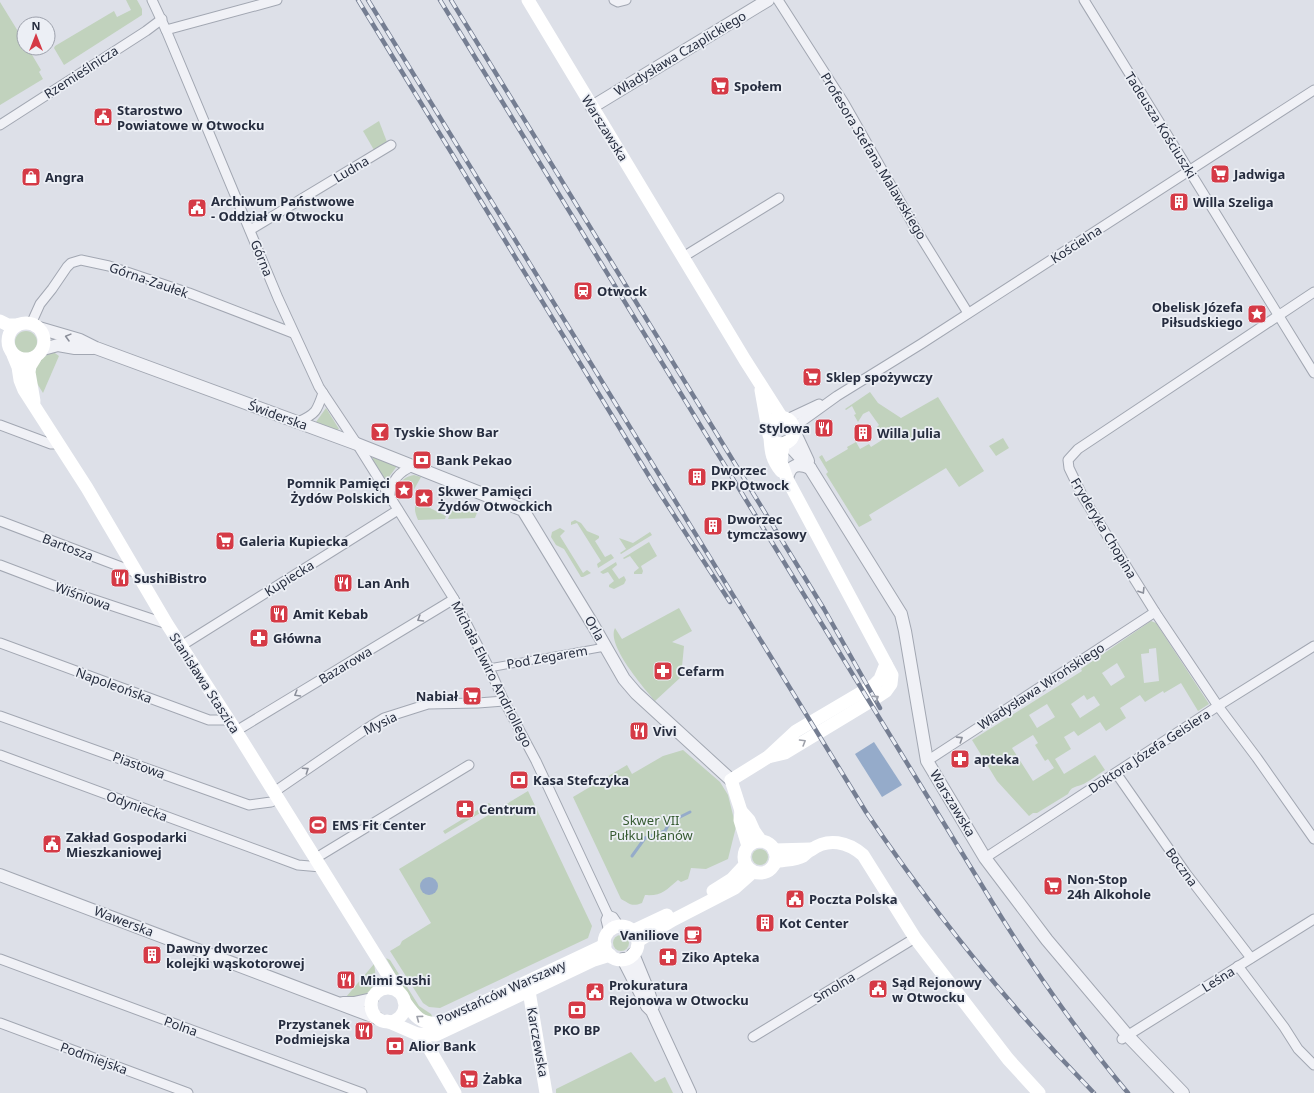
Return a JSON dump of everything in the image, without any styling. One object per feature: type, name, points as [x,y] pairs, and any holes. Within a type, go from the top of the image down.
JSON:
[{"type":"main road","name":"Warszawska","points":[[528,0],[758,380],[789,424]]},
{"type":"main road","points":[[0,321],[8,325],[24,323],[35,326],[44,338],[39,353],[23,360],[13,354],[4,337],[17,325]]},
{"type":"main road","name":"Stanisława Staszica","points":[[34,405],[29,372],[30,366],[39,353]]},
{"type":"main road","name":"Stanisława Staszica","points":[[13,354],[18,367],[21,385],[87,488],[167,624],[236,731],[401,996]]},
{"type":"main road","name":"Warszawska","points":[[731,780],[768,756],[796,731],[874,685],[880,679],[886,664],[787,479],[773,460],[758,380]]},
{"type":"main road","points":[[774,420],[789,424],[792,438],[785,443],[776,443],[769,434],[771,422],[774,420]]},
{"type":"main road","name":"Warszawska","points":[[785,443],[782,462],[787,479]]},
{"type":"main road","name":"Orla","points":[[731,780],[741,811],[749,820],[761,841]]},
{"type":"main road","name":"Orla","points":[[741,811],[740,820],[748,846]]},
{"type":"main road","points":[[755,841],[761,841],[770,845],[775,856],[773,866],[768,872],[760,874],[749,868],[743,859],[744,853],[748,846],[755,841]]},
{"type":"main road","points":[[775,856],[811,849],[823,843],[834,842],[856,849],[863,855],[915,938],[1008,1059],[1039,1093]]},
{"type":"main road","points":[[635,936],[670,913],[721,886],[749,868]]},
{"type":"main road","points":[[627,927],[635,936],[637,948],[628,957],[616,958],[607,950],[605,938],[614,929],[627,927]]},
{"type":"main road","name":"Powstańców Warszawy","points":[[417,1034],[436,1035],[594,960],[607,950]]},
{"type":"main road","name":"Powstańców Warszawy","points":[[401,996],[412,1012],[420,1020],[430,1024],[439,1023],[607,950]]},
{"type":"main road","name":"Stanisława Staszica","points":[[374,995],[379,977],[378,960]]},
{"type":"main road","points":[[382,1020],[397,1018],[404,1006],[401,996],[388,988],[374,995],[372,1010],[382,1020],[417,1034],[430,1050],[455,1093]]},
{"type":"main road","name":"Karczewska","points":[[529,991],[546,1093]]},
{"type":"street","name":"Górna","points":[[152,0],[162,19],[294,333],[322,393],[357,444]]},
{"type":"street","points":[[166,30],[277,0]]},
{"type":"street","points":[[614,0],[618,2],[626,0]]},
{"type":"street","name":"Władysława Czaplickiego","points":[[592,107],[768,0]]},
{"type":"street","name":"Profesora Stefana Malawskiego","points":[[778,0],[844,103],[899,200],[968,313]]},
{"type":"street","name":"Tadeusza Kościuszki","points":[[1084,0],[1314,373]]},
{"type":"street","name":"Rzemieślnicza","points":[[0,125],[146,31],[162,19]]},
{"type":"street","name":"Kościelna","points":[[789,424],[922,344],[1314,90]]},
{"type":"street","name":"Ludna","points":[[250,230],[391,145]]},
{"type":"street","points":[[684,256],[779,198]]},
{"type":"street","name":"Górna-Zaułek","points":[[35,326],[35,314],[40,304],[70,263],[81,260],[109,266],[190,293],[285,331],[294,333]]},
{"type":"street","name":"Fryderyka Chopina","points":[[1314,292],[1078,449],[1068,460],[1069,468],[1083,497],[1155,612],[1218,706],[1314,839]]},
{"type":"street","name":"Świderska","points":[[35,326],[80,340],[96,348],[357,444],[459,486]]},
{"type":"street","name":"Świderska","points":[[39,353],[51,346],[58,345],[75,348],[96,348]]},
{"type":"street","points":[[298,422],[312,416],[318,407],[322,393]]},
{"type":"street","name":"Warszawska","points":[[789,424],[810,468],[900,614],[905,630],[927,761],[985,858],[1047,940],[1125,1037],[1183,1093]]},
{"type":"street","points":[[0,425],[51,444],[58,444]]},
{"type":"street","name":"Warszawska","points":[[785,443],[810,468]]},
{"type":"street","name":"Michała Elwiro Andriollego","points":[[357,444],[388,496],[454,599],[536,762],[608,915],[613,918],[614,929]]},
{"type":"street","points":[[787,479],[788,474],[794,466],[798,464],[810,468]]},
{"type":"street","points":[[388,496],[395,479],[406,469],[413,466]]},
{"type":"street","name":"Orla","points":[[459,486],[523,510],[624,679],[636,693],[731,780]]},
{"type":"street","name":"Kupiecka","points":[[181,646],[398,510]]},
{"type":"street","name":"Bartosza","points":[[0,521],[137,573]]},
{"type":"street","name":"Wiśniowa","points":[[0,565],[71,592],[167,624]]},
{"type":"street","name":"Bazarowa","points":[[236,731],[454,599]]},
{"type":"street","name":"Władysława Wrońskiego","points":[[927,761],[1155,612]]},
{"type":"street","name":"Napoleońska","points":[[0,643],[209,720],[229,720]]},
{"type":"street","name":"Doktora Józefa Geislera","points":[[985,858],[1218,706],[1314,646]]},
{"type":"street","name":"Pod Zegarem","points":[[489,668],[606,647]]},
{"type":"street","name":"Mysia","points":[[276,795],[359,734],[384,718],[428,704],[504,701]]},
{"type":"street","name":"Piastowa","points":[[0,716],[249,805],[271,802],[276,795]]},
{"type":"street","name":"Odyniecka","points":[[0,755],[298,865],[318,862]]},
{"type":"street","points":[[318,862],[469,765]]},
{"type":"street","name":"Boczna","points":[[1116,773],[1185,872],[1251,958]]},
{"type":"street","name":"Wawerska","points":[[0,875],[382,1020]]},
{"type":"street","name":"Leśna","points":[[1125,1037],[1314,919]]},
{"type":"street","name":"Smolna","points":[[753,1037],[915,938]]},
{"type":"street","points":[[628,957],[647,1006],[652,1011],[690,1093]]},
{"type":"street","name":"Polna","points":[[0,959],[362,1093]]},
{"type":"street","points":[[1238,966],[1284,1027],[1298,1049],[1314,1065]]},
{"type":"street","name":"Wawerska","points":[[338,1003],[354,1004],[374,995]]},
{"type":"street","name":"Podmiejska","points":[[0,1023],[188,1093]]},
{"type":"green space","points":[[126,0],[137,0],[142,9],[142,15],[64,65],[56,51],[56,45],[114,11],[117,17],[131,10]]},
{"type":"green space","points":[[0,2],[16,28],[16,56],[33,56],[41,70],[39,72],[43,79],[0,105]]},
{"type":"green space","points":[[379,121],[387,142],[374,150],[363,131]]},
{"type":"green space","points":[[26,331],[34,334],[37,342],[34,350],[26,353],[18,350],[15,342],[18,334]]},
{"type":"green space","points":[[52,351],[59,356],[43,393],[33,377],[37,363]]},
{"type":"green space","points":[[870,392],[878,403],[901,418],[938,397],[984,471],[959,487],[946,468],[869,515],[872,520],[859,527],[826,474],[828,472],[819,457],[822,455],[826,462],[848,449],[847,447],[856,442],[860,449],[869,444],[871,447],[882,440],[875,429],[879,425],[869,411],[863,414],[858,422],[854,415],[856,414],[852,406],[846,410],[845,409]]},
{"type":"green space","points":[[326,408],[339,429],[337,430],[316,422]]},
{"type":"green space","points":[[1003,438],[1009,448],[996,456],[989,446]]},
{"type":"green space","points":[[374,457],[397,466],[386,481],[372,459]]},
{"type":"green space","name":"Skwer Pamięci Żydów Otwockich","points":[[414,475],[421,477],[412,493],[406,487],[403,487],[402,492],[408,494],[399,500],[397,491],[398,487],[405,478]]},
{"type":"green space","points":[[418,500],[423,502],[424,505],[446,516],[445,519],[418,520],[415,505]]},
{"type":"green space","points":[[455,502],[456,504],[464,507],[478,510],[475,518],[448,519]]},
{"type":"green space","points":[[575,520],[581,523],[587,531],[599,536],[599,538],[595,541],[605,557],[611,554],[614,558],[598,568],[597,564],[601,561],[577,523],[571,525],[571,522]]},
{"type":"green space","points":[[560,528],[565,531],[560,536],[583,573],[587,570],[591,573],[581,577],[564,549],[556,545],[551,537],[552,532]]},
{"type":"green space","points":[[650,532],[652,535],[621,554],[620,553],[626,549],[619,538],[633,543]]},
{"type":"green space","points":[[649,542],[657,556],[641,566],[643,571],[642,574],[634,574],[634,572],[639,568],[630,556],[624,559],[623,558]]},
{"type":"green space","points":[[616,562],[617,565],[612,569],[619,579],[624,576],[626,580],[624,584],[614,589],[609,587],[609,585],[614,581],[608,572],[603,574],[600,572]]},
{"type":"green space","points":[[679,608],[692,631],[672,642],[684,646],[681,677],[655,701],[621,655],[616,645],[614,636],[615,628],[622,639]]},
{"type":"green space","points":[[1151,621],[1156,623],[1209,704],[1198,711],[1181,683],[1164,693],[1163,691],[1145,702],[1140,695],[1120,708],[1126,718],[1106,731],[1100,722],[1078,736],[1074,731],[1064,737],[1071,749],[1055,759],[1064,774],[1095,755],[1105,770],[1087,782],[1073,788],[1068,794],[1037,813],[1033,813],[1029,816],[997,781],[972,740],[1082,671],[1081,669]],"holes":[[[1156,648],[1159,681],[1144,683],[1141,654],[1149,653],[1149,649]],[[1117,663],[1125,677],[1111,686],[1102,673]],[[1084,695],[1087,700],[1094,696],[1100,705],[1080,718],[1071,704]],[[1047,704],[1055,717],[1037,728],[1029,715]],[[1033,735],[1038,743],[1035,745],[1045,761],[1048,759],[1054,768],[1033,781],[1012,748]]]},
{"type":"green space","name":"Skwer VII Pułku Ułanów","points":[[683,750],[720,782],[728,795],[736,827],[728,859],[706,869],[691,868],[688,879],[681,882],[678,880],[659,894],[645,895],[642,903],[636,905],[631,904],[621,899],[573,797],[627,765],[632,774],[663,756]]},
{"type":"green space","points":[[528,791],[592,926],[588,938],[440,1008],[429,1007],[423,1003],[390,951],[400,945],[402,941],[431,923],[399,869]]},
{"type":"green space","points":[[489,803],[492,806],[445,834],[443,831]]},
{"type":"green space","points":[[760,849],[767,854],[768,857],[763,864],[760,865],[753,860],[752,857],[757,850]]},
{"type":"green space","points":[[621,935],[628,940],[629,943],[624,950],[621,951],[614,946],[613,943],[618,936]]},
{"type":"green space","points":[[386,958],[390,960],[419,1006],[431,1014],[433,1018],[422,1014],[410,1000]]},
{"type":"green space","points":[[374,964],[375,979],[370,990],[361,996],[346,997]]},
{"type":"green space","points":[[631,1052],[655,1082],[665,1077],[673,1093],[556,1093],[556,1089]]},
{"type":"water","points":[[874,742],[902,785],[882,797],[855,754]]},
{"type":"water","points":[[429,877],[433,878],[437,882],[437,890],[433,894],[429,895],[425,894],[421,890],[420,886],[421,882],[425,878]]},
{"type":"waterway","points":[[662,832],[665,831],[670,822],[690,812]]},
{"type":"waterway","points":[[632,856],[645,838],[659,833]]},
{"type":"railway","points":[[358,0],[652,481],[730,602]]},
{"type":"railway","points":[[368,0],[866,812],[918,886],[974,958],[1032,1027],[1094,1093]]},
{"type":"railway","points":[[440,0],[1000,915],[1061,1006],[1128,1093]]},
{"type":"railway","points":[[451,0],[824,609],[880,708]]},
{"type":"place","name":"Społem","points":[[720,86]]},
{"type":"place","name":"Starostwo Powiatowe w Otwocku","points":[[103,117]]},
{"type":"place","name":"Jadwiga","points":[[1220,174]]},
{"type":"place","name":"Angra","points":[[31,177]]},
{"type":"place","name":"Willa Szeliga","points":[[1179,202]]},
{"type":"place","name":"Archiwum Państwowe - Oddział w Otwocku","points":[[197,208]]},
{"type":"place","name":"Otwock","points":[[583,291]]},
{"type":"place","name":"Obelisk Józefa Piłsudskiego","points":[[1257,314]]},
{"type":"place","name":"Sklep spożywczy","points":[[812,377]]},
{"type":"place","name":"Stylowa","points":[[824,428]]},
{"type":"place","name":"Tyskie Show Bar","points":[[380,432]]},
{"type":"place","name":"Willa Julia","points":[[863,433]]},
{"type":"place","name":"Bank Pekao","points":[[422,460]]},
{"type":"place","name":"Dworzec PKP Otwock","points":[[697,477]]},
{"type":"place","name":"Pomnik Pamięci Żydów Polskich","points":[[404,490]]},
{"type":"place","name":"Skwer Pamięci Żydów Otwockich","points":[[424,498]]},
{"type":"place","name":"Dworzec tymczasowy","points":[[713,526]]},
{"type":"place","name":"Galeria Kupiecka","points":[[225,541]]},
{"type":"place","name":"SushiBistro","points":[[120,578]]},
{"type":"place","name":"Lan Anh","points":[[343,583]]},
{"type":"place","name":"Amit Kebab","points":[[279,614]]},
{"type":"place","name":"Główna","points":[[259,638]]},
{"type":"place","name":"Cefarm","points":[[663,671]]},
{"type":"place","name":"Nabiał","points":[[472,696]]},
{"type":"place","name":"Vivi","points":[[639,731]]},
{"type":"place","name":"apteka","points":[[960,759]]},
{"type":"place","name":"Kasa Stefczyka","points":[[519,780]]},
{"type":"place","name":"Centrum","points":[[465,809]]},
{"type":"place","name":"EMS Fit Center","points":[[318,825]]},
{"type":"place","name":"Zakład Gospodarki Mieszkaniowej","points":[[52,844]]},
{"type":"place","name":"Non-Stop 24h Alkohole","points":[[1053,886]]},
{"type":"place","name":"Poczta Polska","points":[[795,899]]},
{"type":"place","name":"Kot Center","points":[[765,923]]},
{"type":"place","name":"Vaniliove","points":[[693,935]]},
{"type":"place","name":"Dawny dworzec kolejki wąskotorowej","points":[[152,955]]},
{"type":"place","name":"Ziko Apteka","points":[[668,957]]},
{"type":"place","name":"Mimi Sushi","points":[[346,980]]},
{"type":"place","name":"Sąd Rejonowy w Otwocku","points":[[878,989]]},
{"type":"place","name":"Prokuratura Rejonowa w Otwocku","points":[[595,992]]},
{"type":"place","name":"PKO BP","points":[[577,1010]]},
{"type":"place","name":"Przystanek Podmiejska","points":[[364,1031]]},
{"type":"place","name":"Alior Bank","points":[[395,1046]]},
{"type":"place","name":"Żabka","points":[[469,1079]]}]
